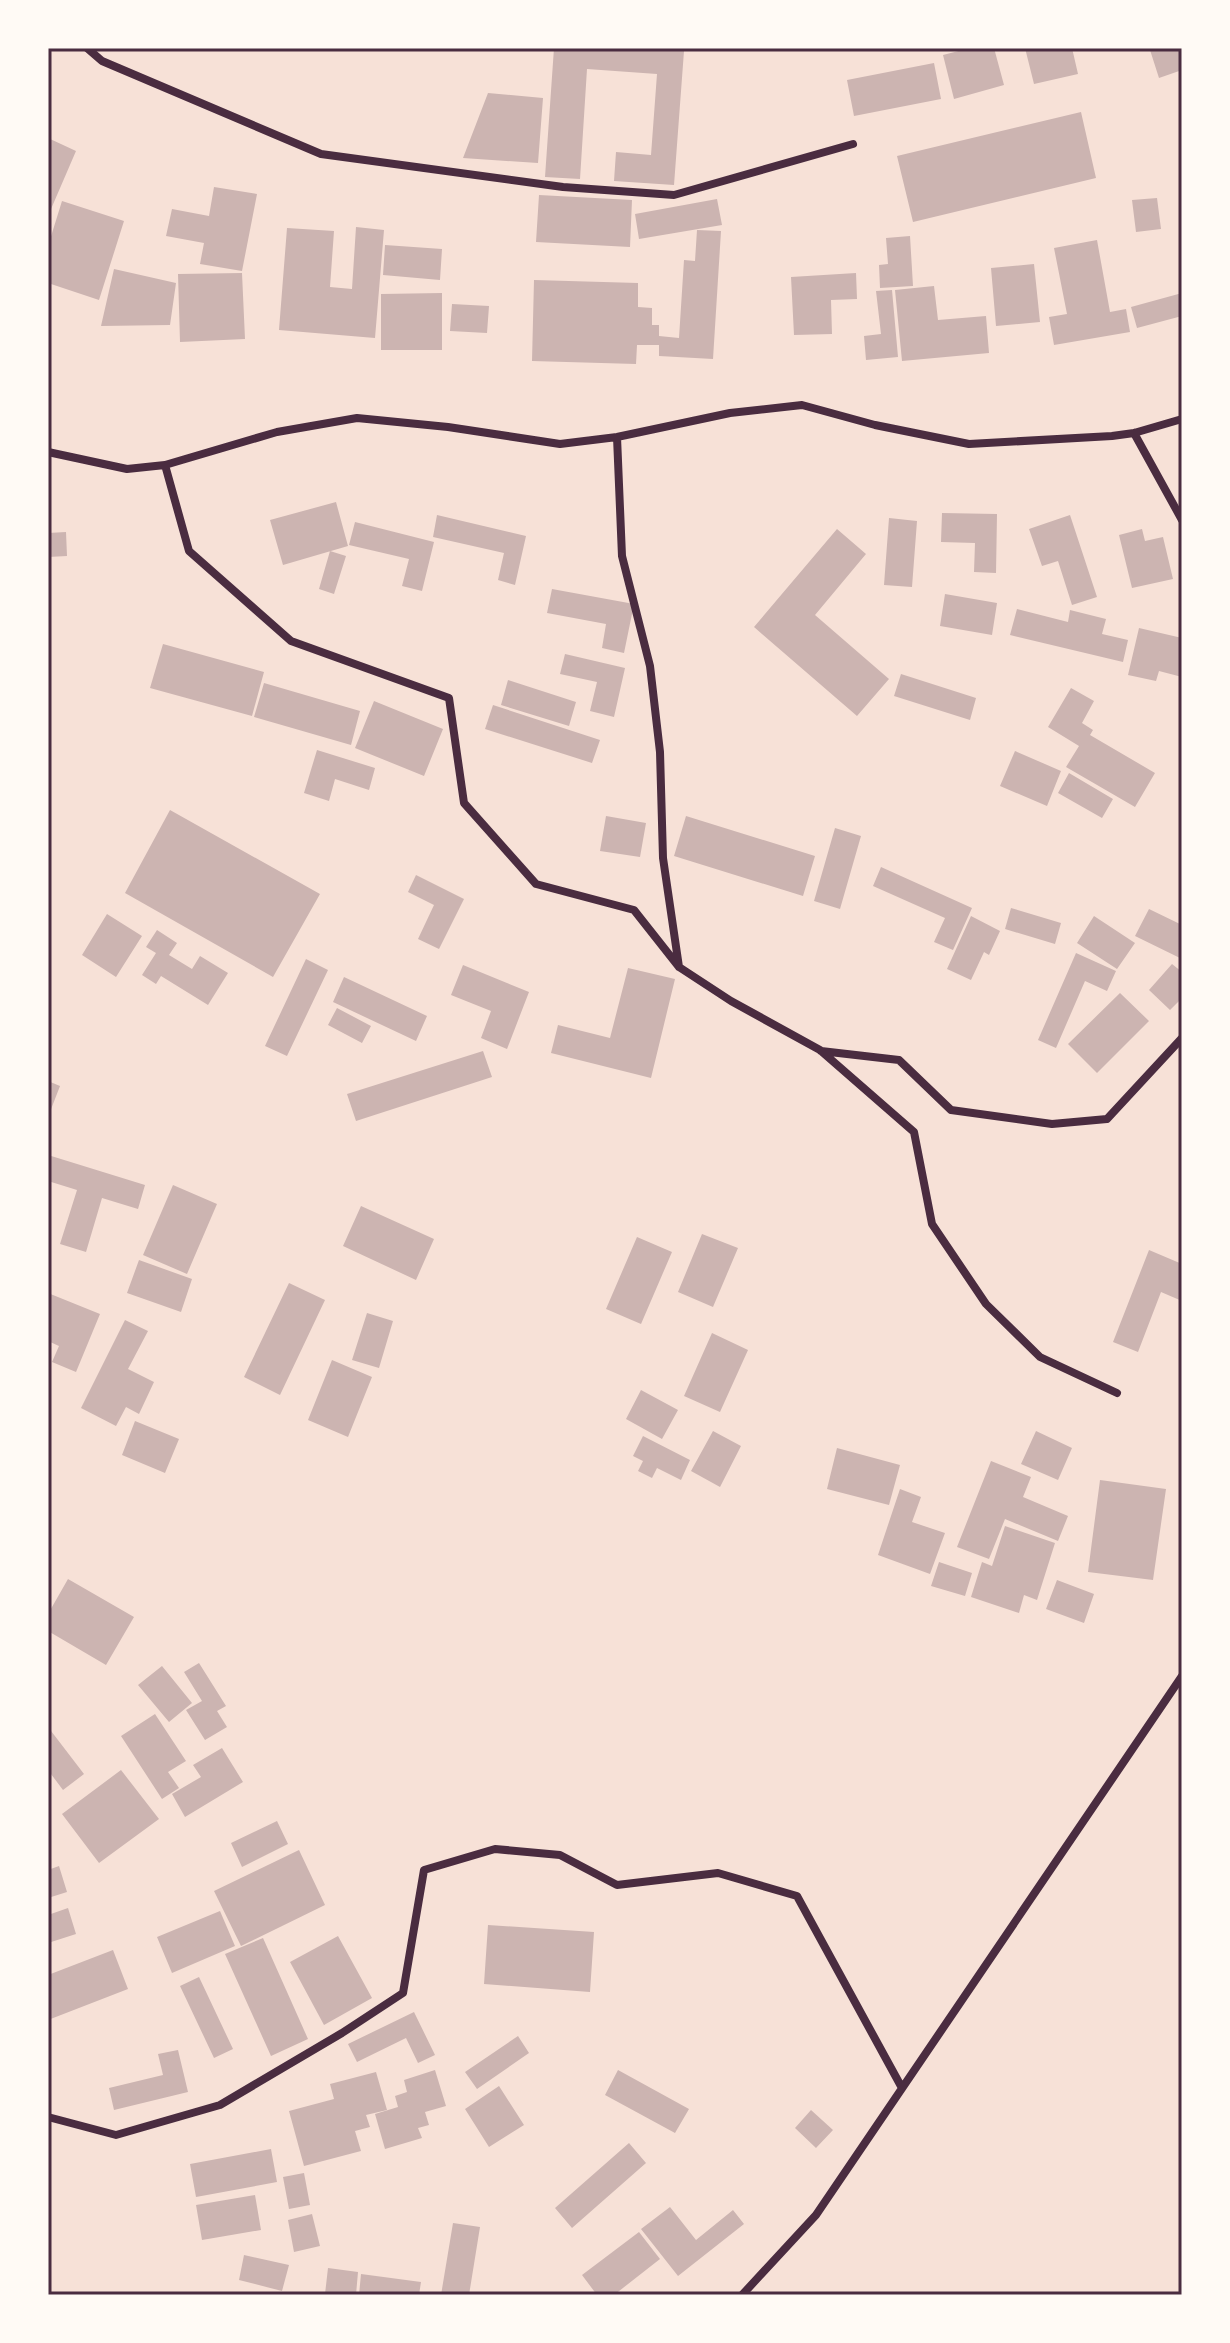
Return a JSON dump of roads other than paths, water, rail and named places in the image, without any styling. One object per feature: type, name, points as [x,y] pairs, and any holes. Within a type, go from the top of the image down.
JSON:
[{"type":"street","points":[[87,48],[102,61],[321,154],[563,187],[674,195],[853,144]]},
{"type":"street","points":[[48,452],[127,469],[165,465],[277,432],[357,418],[448,427],[560,444],[617,437],[730,413],[802,405],[875,425],[969,444],[1134,433],[1182,419]]},
{"type":"street","points":[[1134,433],[1182,520]]},
{"type":"street","points":[[617,437],[622,556],[650,666],[660,752],[663,858],[679,967]]},
{"type":"street","points":[[165,465],[189,551],[291,641],[449,698],[464,803],[536,884],[634,910],[679,967],[731,1001],[820,1050],[914,1132],[932,1224],[986,1304],[1040,1357],[1117,1393]]},
{"type":"street","points":[[820,1050],[899,1060],[951,1110],[1052,1124],[1107,1119],[1182,1038]]},
{"type":"street","points":[[742,2295],[816,2215],[1182,1676]]},
{"type":"street","points":[[48,2117],[116,2135],[220,2105],[342,2033],[403,1993],[424,1870],[495,1849],[560,1855],[617,1885],[718,1873],[797,1896],[902,2088]]}]
